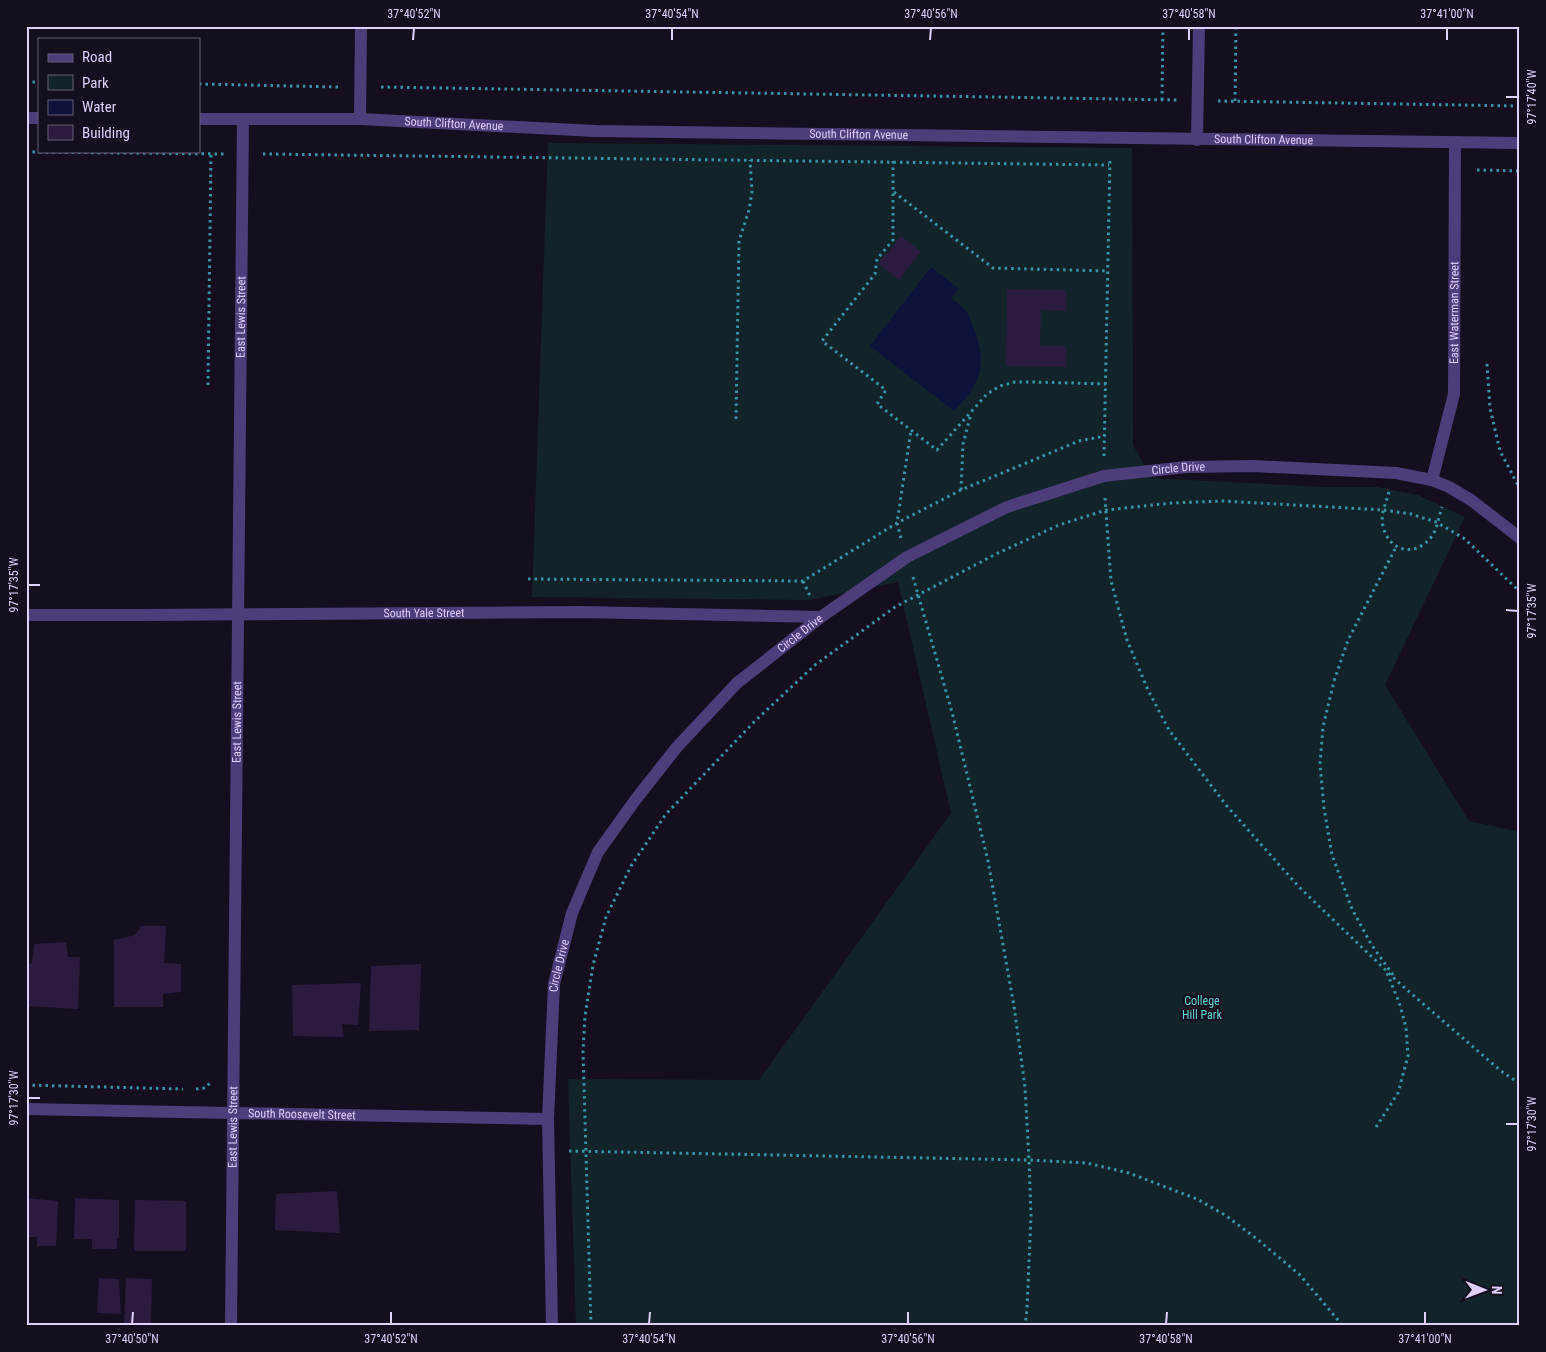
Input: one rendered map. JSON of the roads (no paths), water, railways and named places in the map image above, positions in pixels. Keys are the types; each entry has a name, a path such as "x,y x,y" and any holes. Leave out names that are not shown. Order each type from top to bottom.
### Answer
{"street":[{"path":"360,119 361,26"},
{"path":"1197,140 1199,26"},
{"name":"South Clifton Avenue","path":"200,119 360,119 596,131 1520,143"},
{"name":"East Lewis Street","path":"231,1326 244,119"},
{"name":"East Waterman Street","path":"1432,480 1454,394 1455,142"},
{"name":"Circle Drive","path":"552,1326 548,1119 554,984 572,913 598,852 677,747 737,683 820,617 907,557 1007,507 1104,476 1186,467 1253,466 1396,473 1432,480 1449,487 1471,500 1520,538"},
{"name":"South Yale Street","path":"26,615 581,612 820,617"},
{"name":"South Roosevelt Street","path":"26,1109 548,1119"}],"water":[{"path":"931,267 959,289 951,298 963,307 967,313 974,329 980,353 981,363 975,383 954,411 870,346"}],"park label":[{"name":"College Hill Park","path":"1202,1008"}]}
